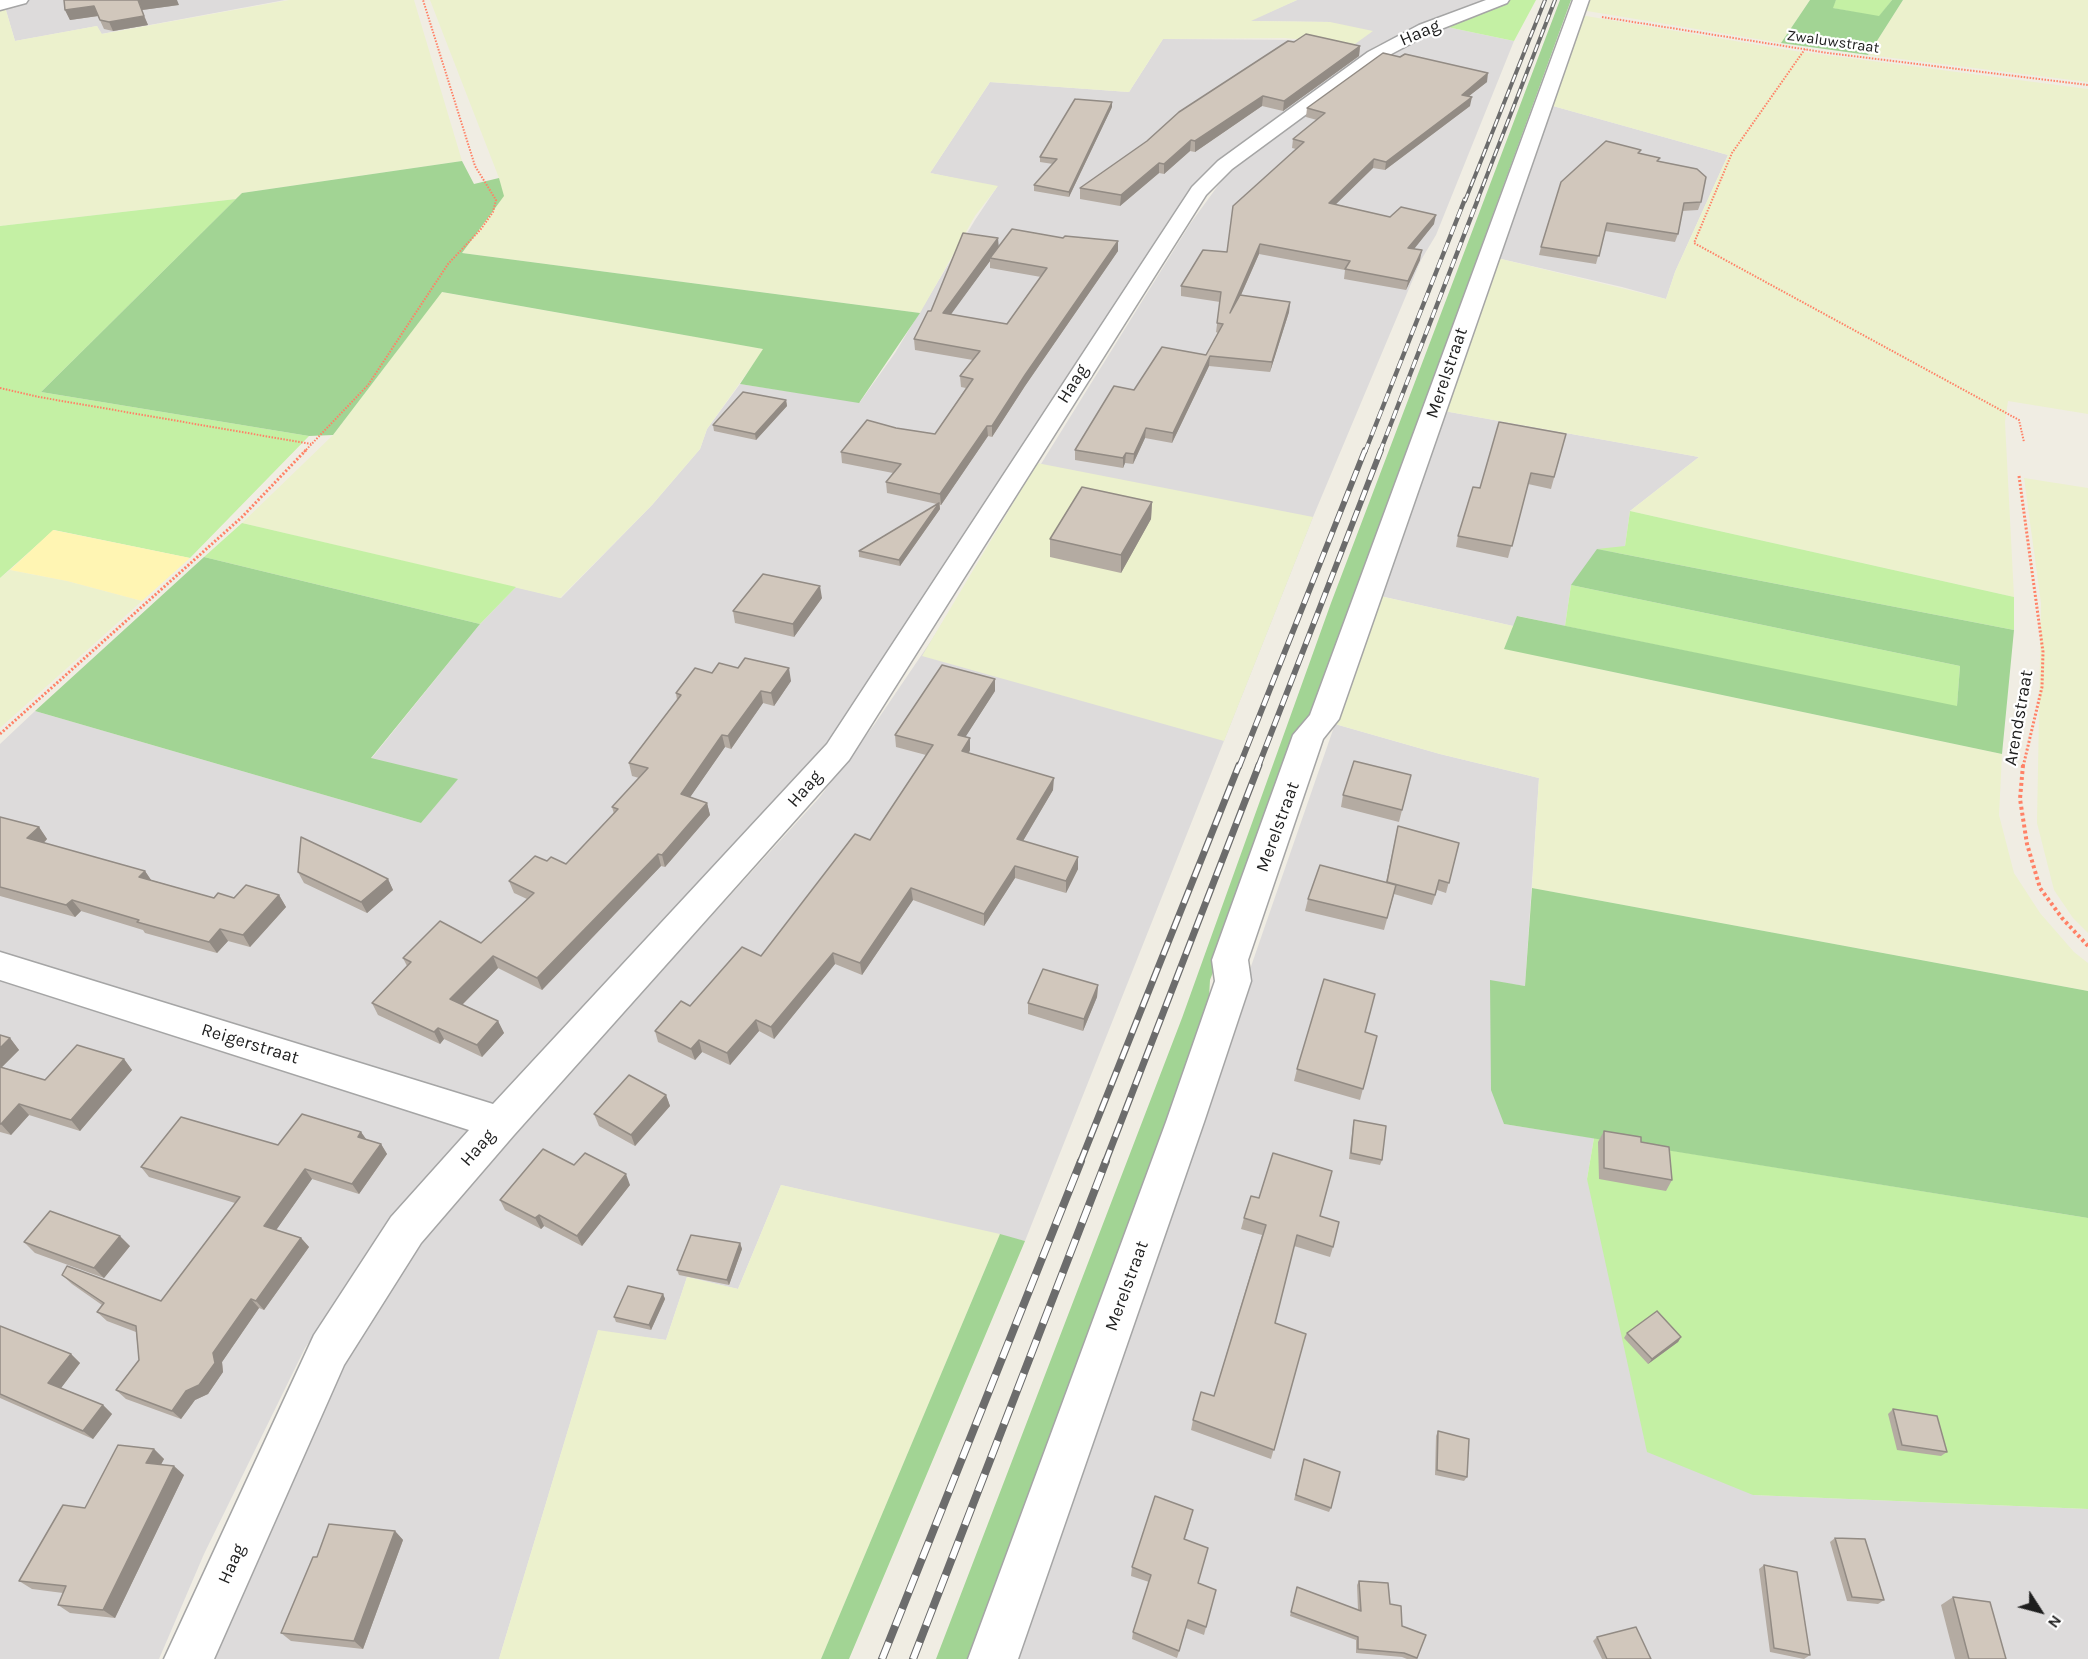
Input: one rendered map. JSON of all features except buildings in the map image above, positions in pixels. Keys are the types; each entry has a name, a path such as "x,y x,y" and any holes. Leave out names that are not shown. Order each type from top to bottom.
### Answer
{"street":[{"path":"0,6 20,0"},
{"name":"Haag","path":"189,1659 329,1350 406,1230 500,1123 838,752 1178,220 1199,191 1225,165 1374,56 1425,29 1501,0"},
{"name":"Merelstraat","path":"993,1659 1185,1122 1233,981 1230,960 1309,735 1324,719 1578,6"},
{"name":"Reigerstraat","path":"0,966 500,1123"}],"path":[{"path":"0,734 242,517 312,445 368,385 448,264 481,229 493,212 496,201 475,166 423,0"},
{"name":"Zwaluwstraat","path":"1578,6 1805,49 2088,85"},
{"path":"1805,49 1732,153 1694,243 2019,420 2024,442"},
{"path":"0,388 39,397 312,445"},
{"name":"Arendstraat","path":"2019,476 2043,652 2042,687 2023,762 2020,799 2027,844 2040,888 2062,918 2088,946"}],"shaded area":[{"path":"8,0 285,0 101,34 97,26 15,41 5,7 0,2"},
{"path":"1297,0 1489,0 1376,46 1244,141 1207,173 1175,211 847,716 788,792 384,1234 305,1348 204,1554 159,1659 0,1659 0,744 35,711 421,823 457,779 371,759 480,624 516,587 561,598 652,505 700,449 707,429 740,384 860,402 895,353 997,187 930,173 990,82 1129,92 1163,39 1312,40 1330,22 1249,21"},
{"path":"1447,27 1514,41 1436,235 1421,260 1313,517 1025,1241 781,1185 738,1289 687,1277 666,1340 598,1331 499,1659 215,1659 298,1455 354,1348 430,1231 508,1139 819,798 874,725 931,641 1190,224 1225,176 1257,149 1348,81 1413,40"},
{"path":"1553,106 1728,155 1675,272 1666,299 1497,258"},
{"path":"1444,411 1699,457 1630,511 1625,546 1571,585 1565,626 1518,616 1513,626 1380,596"},
{"path":"1335,724 1440,754 1539,778 1525,986 1490,981 1504,1124 1594,1138 1587,1179 1753,1495 2088,1509 2088,1659 1011,1659"}],"green space":[{"path":"289,0 414,0 462,161 242,193 236,199 0,226 0,8 5,7 15,41 97,26 102,34"},
{"path":"430,0 1297,0 1251,21 1330,22 1373,31 1355,44 1284,38 1163,39 1129,92 990,82 930,173 998,186 975,216 920,313 462,253 503,196 499,178"},
{"path":"1510,0 1536,0 1514,41 1447,27"},
{"path":"1560,0 1571,0 1313,709 1210,980 1208,1015 972,1659 936,1659 1182,1018 1331,603"},
{"path":"1585,0 1810,0 1781,43 1587,11 1583,8"},
{"path":"1810,0 1836,0 1833,8 1879,16 1892,0 1903,0 1868,55 1781,43"},
{"path":"1836,0 1892,0 1879,17 1832,8"},
{"path":"1903,0 2088,0 2088,82 1868,55"},
{"path":"1586,16 1795,51 2088,89 2088,414 2008,401 2005,422 2014,597 1630,511 1699,457 1444,411 1497,258 1666,299 1675,272 1728,155 1553,106 1579,18"},
{"path":"462,161 474,184 499,178 504,196 462,253 920,313 859,403 740,384 763,349 442,292 333,435 309,436 41,392 242,193"},
{"path":"236,199 41,392 309,436 190,558 54,530 0,578 0,226"},
{"path":"441,292 764,349 707,429 700,449 652,505 560,598 242,523 333,435"},
{"path":"1037,463 1313,517 1224,741 922,656"},
{"path":"2024,478 2088,488 2088,933 2073,918 2054,890 2037,823 2041,603"},
{"path":"1630,511 2014,597 2014,630 1597,549 1625,546"},
{"path":"242,523 516,587 480,624 204,557"},
{"path":"1597,549 2014,630 2002,754 1504,649 1517,616 1957,706 1960,666 1571,585"},
{"path":"204,557 480,624 371,758 458,779 421,823 35,711"},
{"path":"10,570 67,581 142,601 0,728 0,578"},
{"path":"1571,585 1960,666 1957,707 1565,626"},
{"path":"1380,596 1513,626 1507,642 1556,660 2002,754 1999,815 2014,873 2040,913 2074,952 2088,963 2088,991 1532,888 1539,778 1440,754 1335,724"},
{"path":"1532,888 2088,991 2088,1218 1504,1124 1491,1090 1490,980 1525,986"},
{"path":"1594,1138 2088,1218 2088,1509 1753,1495 1647,1452 1587,1179"},
{"path":"781,1185 1000,1234 821,1659 499,1659 598,1330 666,1340 687,1277 738,1289"},
{"path":"1000,1234 1025,1241 849,1659 821,1659"}],"sand":[{"path":"53,530 190,558 142,601 67,581 10,570"}],"railway":[{"path":"1465,201 1545,0"},
{"path":"1477,201 1555,0"},
{"path":"1365,452 1465,199"},
{"path":"1380,452 1478,199"},
{"path":"1239,767 1365,450"},
{"path":"1258,767 1381,450"},
{"path":"1080,1163 1239,765"},
{"path":"1105,1163 1259,765"},
{"path":"882,1659 1081,1161"},
{"path":"913,1659 1106,1161"}]}
